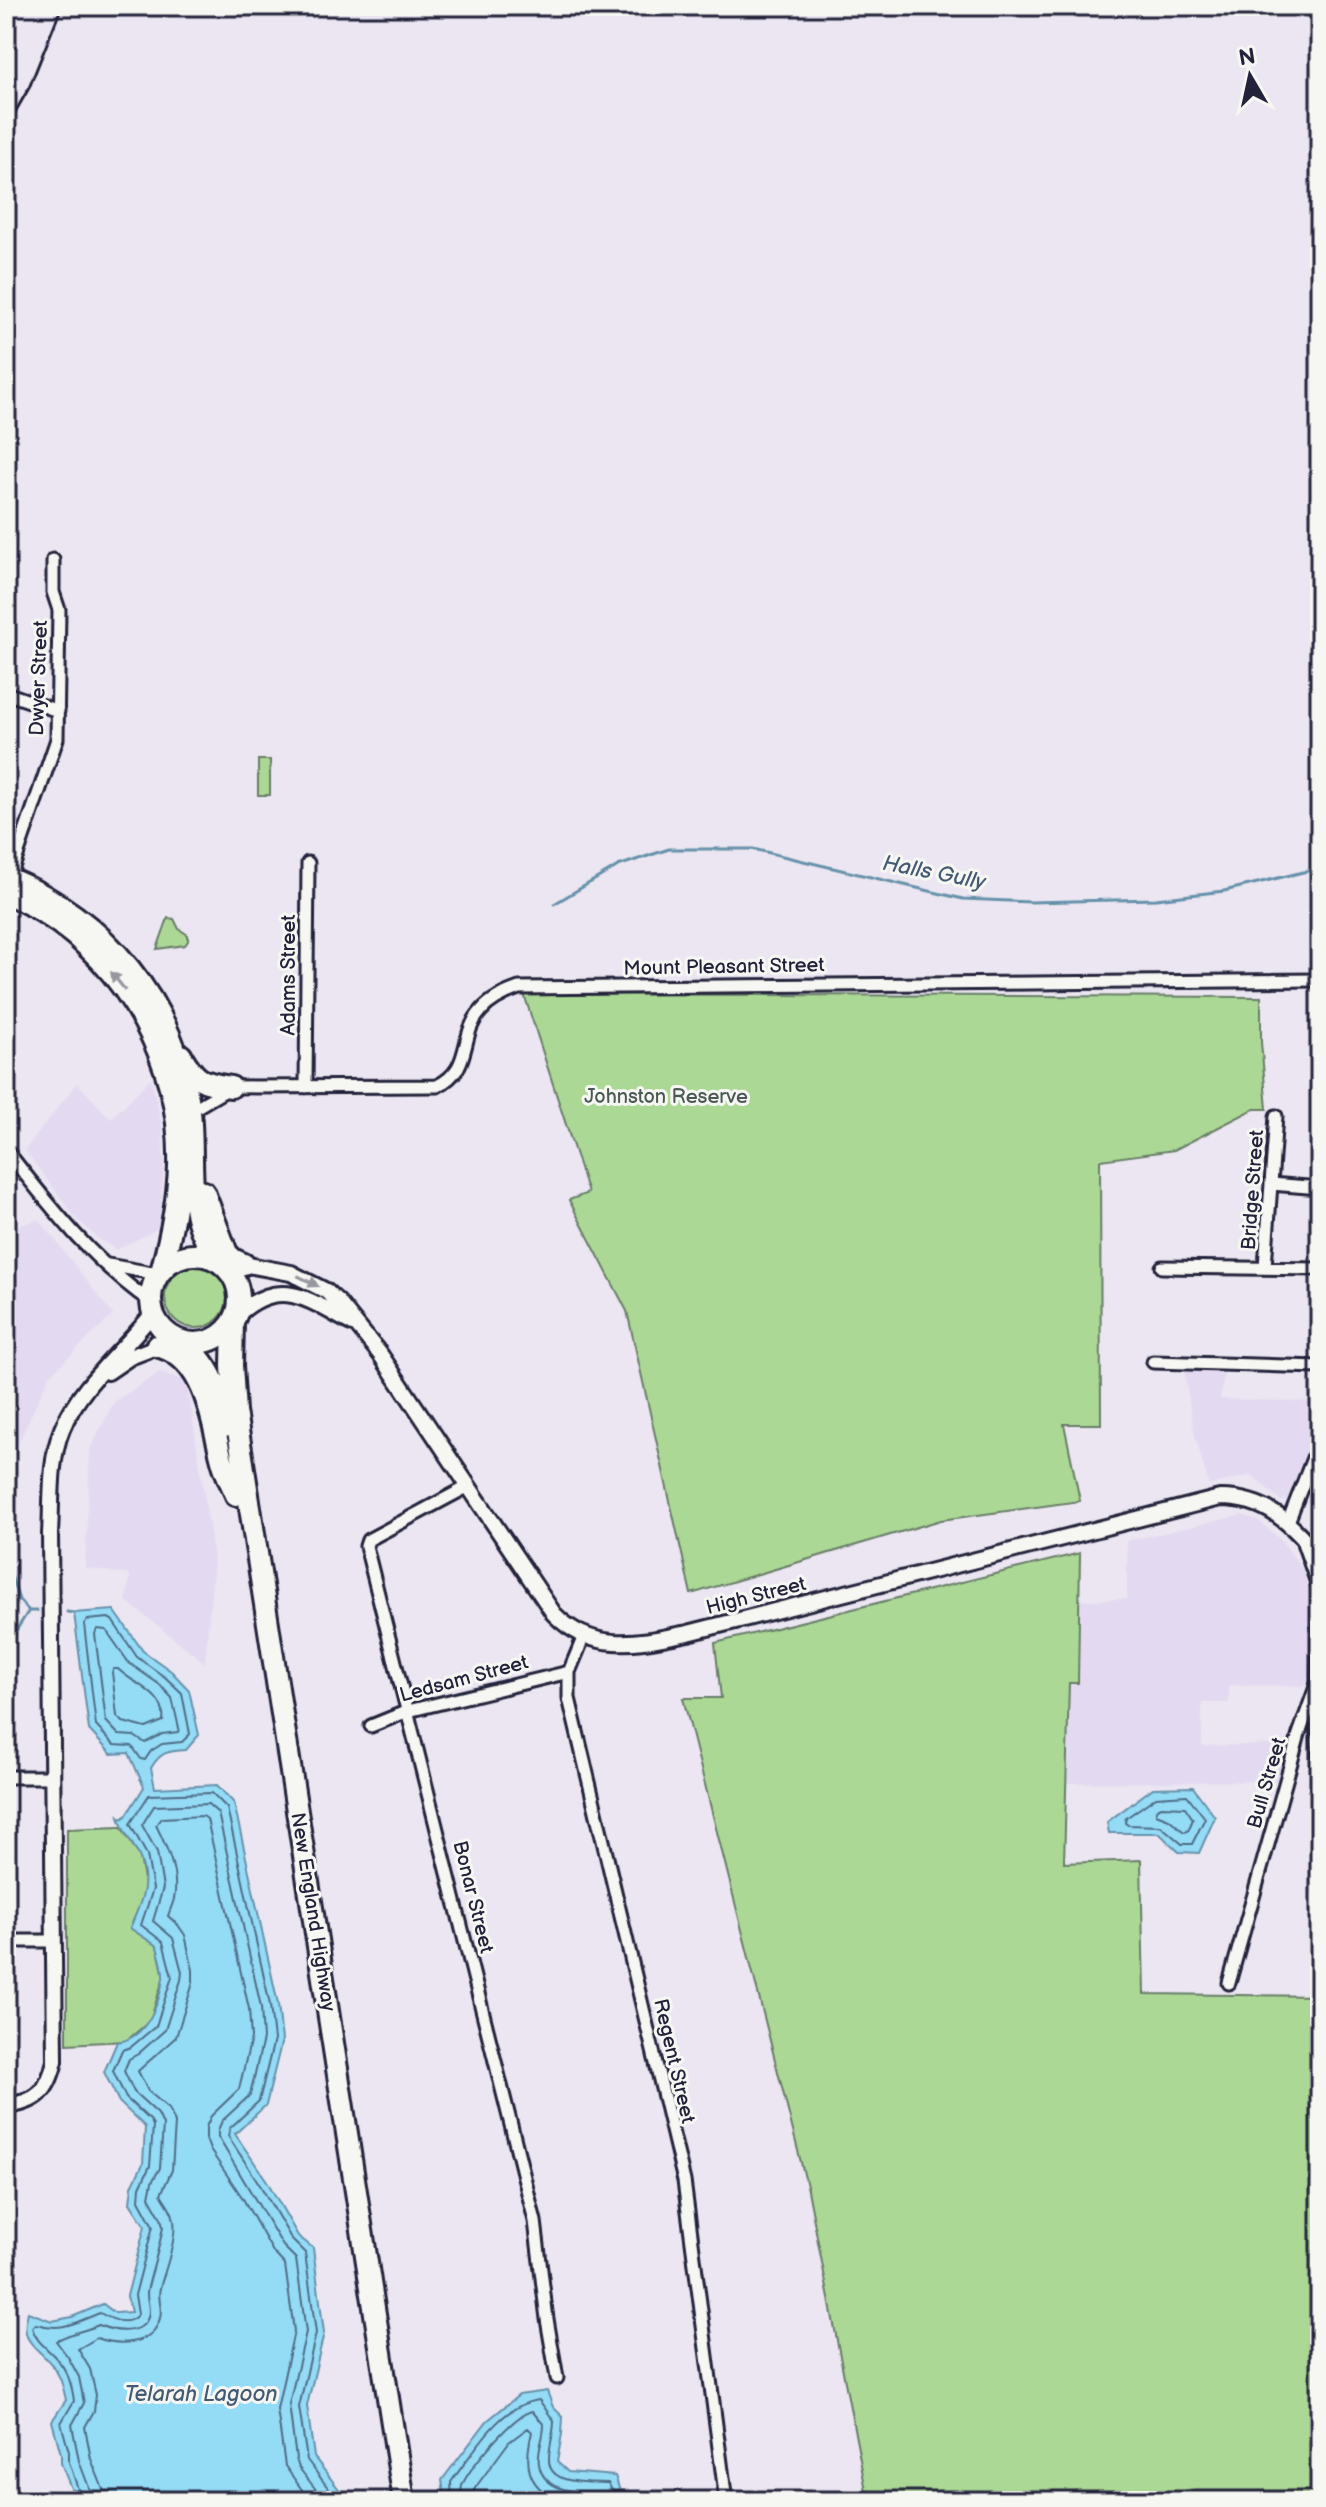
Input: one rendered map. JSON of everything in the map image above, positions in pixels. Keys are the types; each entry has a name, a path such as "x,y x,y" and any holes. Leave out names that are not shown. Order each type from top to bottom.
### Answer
{"highway":[{"path":"7,883 57,902 82,919 108,943 142,984 193,1075 205,1082 231,1087"},
{"path":"7,883 95,954 130,997 151,1034 167,1078 179,1143 177,1197 160,1271 152,1288 152,1308 163,1330 183,1341 208,1341 226,1331 235,1318 239,1303 235,1279 218,1262 198,1221 190,1111 182,1073 167,1031"},
{"path":"191,1137 204,1193 222,1242 233,1259 244,1264"},
{"path":"160,1271 170,1262 187,1256 206,1257 218,1262"},
{"name":"New England Highway","path":"235,1318 232,1366 235,1411 404,2501"},
{"name":"New England Highway","path":"183,1341 201,1358 219,1393 391,2501"},
{"path":"156,1346 183,1358 199,1384 215,1428 222,1462 236,1495"}],"main road":[{"name":"High Street","path":"218,1262 291,1273 310,1281 338,1302 380,1354 554,1614 570,1628 594,1640 616,1643 688,1633 1220,1498 1257,1504 1288,1522 1320,1557"},
{"name":"High Street","path":"235,1318 251,1302 265,1295 280,1293 310,1301 356,1327"},
{"path":"6,2106 20,2105 35,2098 48,2085 55,2061 50,1543 52,1486 61,1431 87,1388 152,1308"},
{"path":"87,1388 130,1357 156,1346 183,1341"},
{"name":"High Street","path":"1302,1536 1319,1582"}],"street":[{"name":"Dwyer Street","path":"7,883 57,739 59,610 53,592 53,560"},
{"path":"6,693 58,711"},
{"name":"Adams Street","path":"306,1087 308,863"},
{"name":"Mount Pleasant Street","path":"231,1087 437,1086 454,1076 478,1013 504,993 519,988 1320,980"},
{"path":"190,1111 231,1087"},
{"name":"Bridge Street","path":"1265,1266 1276,1116"},
{"path":"6,1150 60,1219 152,1308"},
{"path":"1271,1184 1320,1188"},
{"path":"107,1265 160,1271"},
{"path":"1162,1267 1320,1269"},
{"path":"1153,1362 1320,1367"},
{"path":"1288,1522 1320,1440"},
{"name":"Bonar Street","path":"469,1486 368,1540 366,1546 535,2221 557,2378"},
{"name":"Bull Street","path":"1229,1983 1299,1734 1318,1681 1319,1582"},
{"name":"Regent Street","path":"584,1636 569,1672 569,1698 687,2192 726,2501"},
{"name":"Ledsam Street","path":"371,1726 408,1711 569,1672"},
{"path":"1309,1706 1317,1714 1320,1787"},
{"path":"6,1777 53,1777"},
{"path":"6,1941 54,1941"}],"shaded area":[{"path":"151,1078 162,1127 164,1164 159,1228 116,1250 96,1237 75,1217 25,1150 77,1083 111,1119"},
{"path":"39,1219 113,1315 49,1376 16,1448 6,1448 6,1230"},
{"path":"1183,1365 1225,1368 1220,1399 1320,1402 1320,1417 1287,1500 1281,1501 1252,1475 1209,1485 1195,1436"},
{"path":"160,1372 187,1381 214,1560 205,1663 126,1601 130,1575 85,1568 90,1449 114,1402"},
{"path":"1242,1515 1259,1521 1281,1540 1311,1585 1311,1670 1306,1686 1229,1685 1229,1703 1202,1703 1202,1746 1289,1744 1278,1781 1066,1783 1069,1683 1078,1682 1079,1600 1127,1599 1127,1541"},
{"path":"1311,1805 1320,1805 1320,1894 1309,1893"}],"green space":[{"path":"258,760 270,760 270,795 258,795"},
{"path":"168,918 174,919 179,929 188,935 188,941 185,945 157,949"},
{"name":"Johnston Reserve","path":"524,994 1261,997 1261,1042 1267,1109 1254,1109 1174,1150 1100,1160 1101,1424 1064,1424 1080,1501 941,1520 691,1594 627,1311 569,1200 588,1193"},
{"path":"196,1266 208,1268 218,1275 225,1285 225,1309 218,1319 208,1326 196,1328 184,1326 174,1319 167,1309 165,1297 167,1285 174,1275 184,1268"},
{"path":"1080,1553 1078,1683 1069,1683 1064,1863 1141,1860 1144,1994 1320,1996 1320,2501 868,2501 808,2190 683,1698 721,1698 715,1643"},
{"path":"121,1827 140,1857 146,1891 130,1928 157,1946 164,1976 150,2021 126,2041 67,2044 67,1829"}],"water":[{"name":"Telarah Lagoon","path":"114,1610 143,1651 171,1671 189,1690 199,1735 186,1750 169,1752 158,1759 151,1768 155,1788 217,1785 234,1803 278,2004 282,2040 266,2105 235,2134 267,2181 298,2236 313,2248 324,2333 307,2406 314,2457 348,2501 76,2501 61,2463 52,2421 66,2400 63,2386 55,2369 27,2337 28,2312 52,2321 72,2317 103,2304 115,2313 131,2312 127,2296 145,2226 130,2203 132,2186 143,2164 145,2127 119,2102 104,2072 117,2042 136,2034 150,2018 163,1978 157,1946 130,1928 143,1893 144,1875 139,1856 119,1816 122,1819 126,1816 144,1787 129,1753 111,1754 89,1730 74,1613"},
{"path":"1193,1787 1215,1817 1199,1853 1179,1852 1159,1833 1109,1833 1107,1822 1153,1788"},
{"path":"547,2391 553,2407 563,2417 557,2462 568,2472 615,2476 620,2491 629,2492 637,2501 445,2501 442,2480 487,2421 519,2395"}],"waterway":[{"name":"Halls Gully","path":"554,904 618,866 669,849 753,849 963,899 1031,902 1156,899 1224,891 1320,868"},
{"path":"6,1560 19,1600 29,1611 37,1611"},
{"path":"6,1646 28,1612"},
{"path":"67,1612 74,1613"}],"railway":[{"path":"6,128 29,88 62,6"}]}
